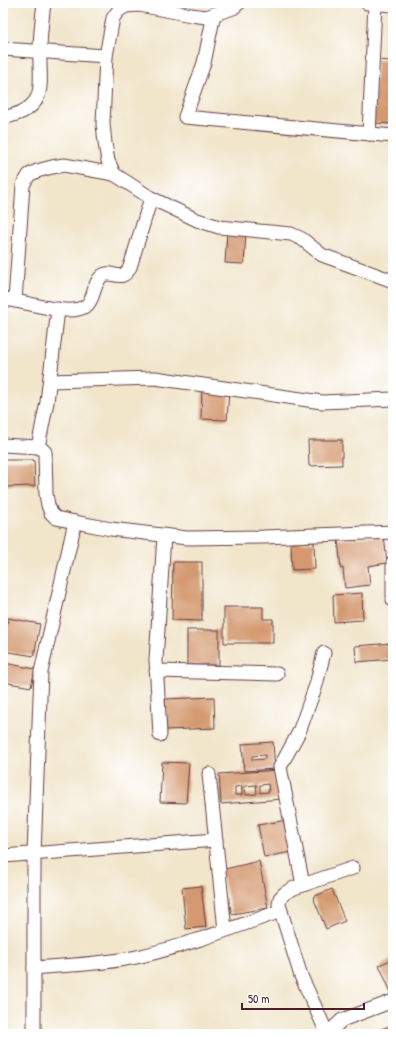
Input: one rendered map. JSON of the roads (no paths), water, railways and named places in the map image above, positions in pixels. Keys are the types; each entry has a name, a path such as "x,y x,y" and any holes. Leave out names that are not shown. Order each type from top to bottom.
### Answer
{"street":[{"path":"3,118 17,114 29,108 37,98 40,86 40,51 44,3"},
{"path":"114,174 108,161 104,143 104,116 106,56 114,18 118,11 126,6 140,5 206,17 233,8 239,3"},
{"path":"369,134 371,4 393,5"},
{"path":"214,14 204,63 185,117 393,136"},
{"path":"3,49 106,56"},
{"path":"151,198 127,274 121,276 106,274 101,276 88,304 80,310 58,309 9,300 23,185 29,175 52,166 64,166 114,174 151,198 197,220 219,227 291,234 302,239 322,255 393,281"},
{"path":"38,447 50,381 58,309"},
{"path":"50,381 155,378 322,402 393,399"},
{"path":"3,445 38,447 45,452 46,494 51,513 56,518 111,529 187,538 263,537 393,532"},
{"path":"34,1034 34,854 41,672 75,522"},
{"path":"160,735 156,671 164,536"},
{"path":"393,562 393,600"},
{"path":"303,885 280,767 299,732 316,685 324,653"},
{"path":"156,671 277,674"},
{"path":"209,774 225,930"},
{"path":"3,856 216,840"},
{"path":"353,868 303,885 285,893 280,898 279,905 301,976 327,1033 342,1020 393,1001"},
{"path":"34,968 107,962 140,956 281,911"}]}
